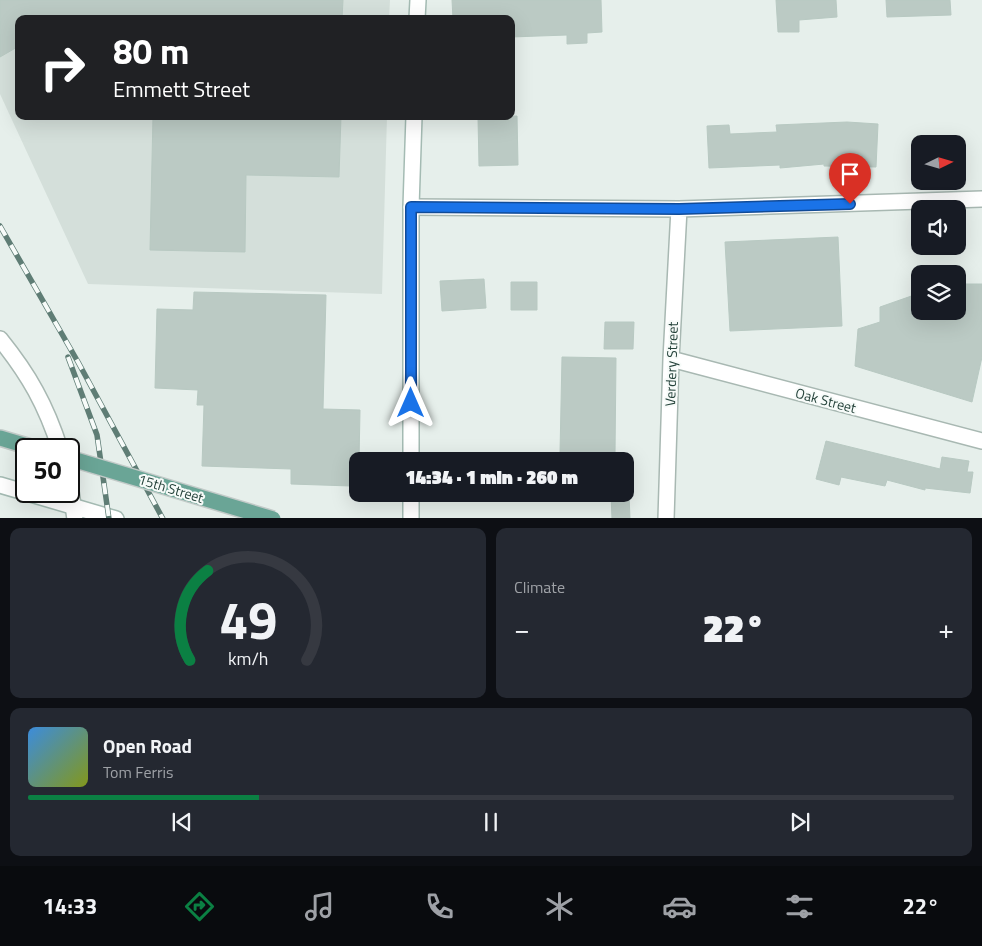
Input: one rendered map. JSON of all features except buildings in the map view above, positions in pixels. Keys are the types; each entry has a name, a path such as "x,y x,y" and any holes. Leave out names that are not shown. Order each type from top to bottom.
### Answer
{"main road":[{"name":"15th Street","path":"80,461 273,518"}],"street":[{"path":"417,15 418,0"},
{"path":"411,452 411,207 414,120"},
{"path":"411,207 679,209 982,199"},
{"name":"Verdery Street","path":"666,518 671,358 679,209"},
{"path":"0,339 21,365 41,397 57,438"},
{"name":"Oak Street","path":"671,358 982,441"},
{"path":"0,485 75,513 116,518"},
{"path":"411,502 411,518"}],"shaded area":[{"path":"0,0 390,0 389,15 15,15 15,120 387,120 382,294 88,284 0,94"}],"railway":[{"path":"0,226 78,362 162,518"},
{"path":"68,357 97,435 109,518"}],"route":[{"path":"411,403 411,207 679,209 850,204"}]}
